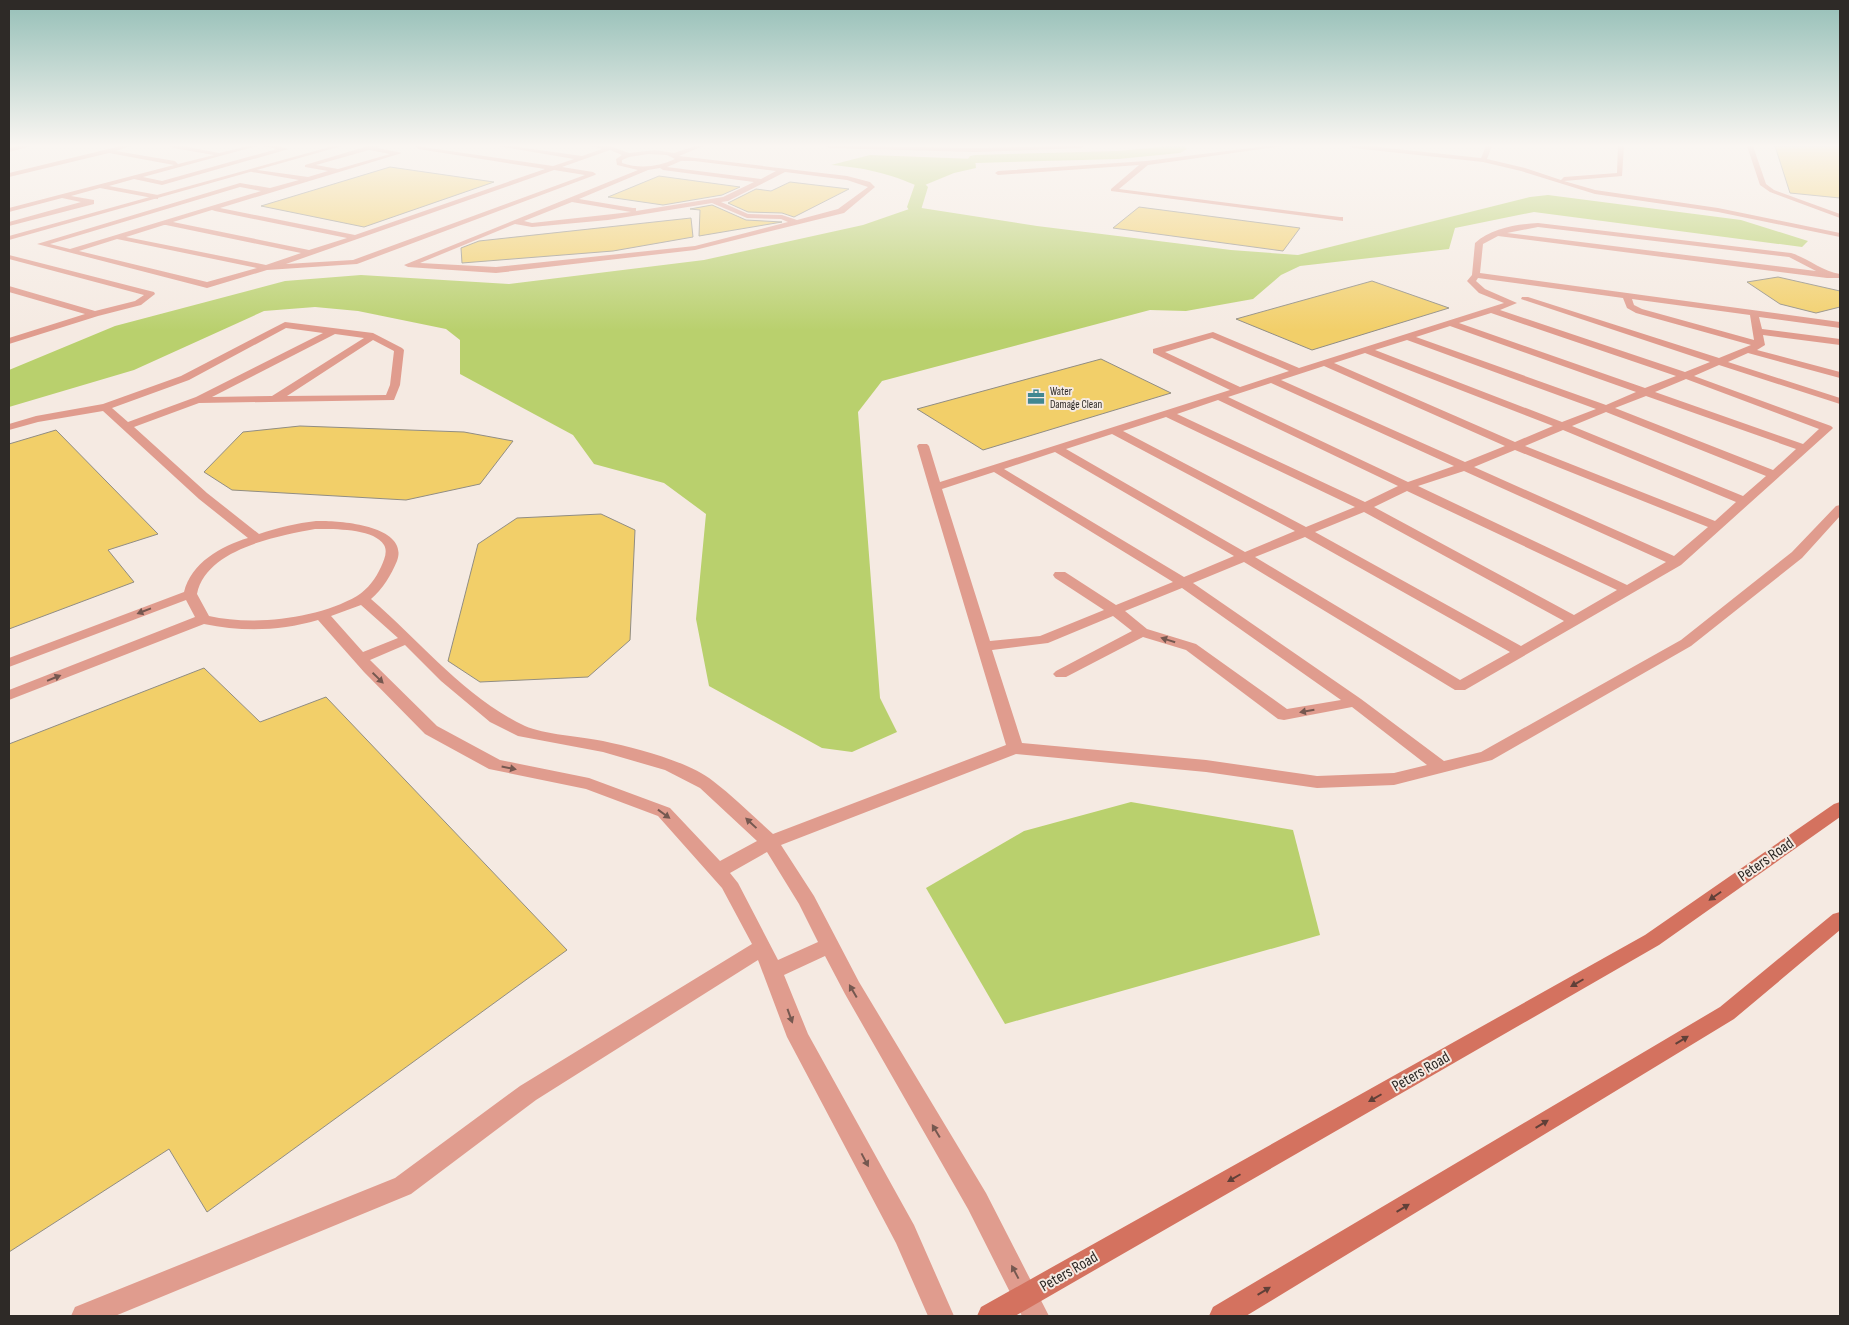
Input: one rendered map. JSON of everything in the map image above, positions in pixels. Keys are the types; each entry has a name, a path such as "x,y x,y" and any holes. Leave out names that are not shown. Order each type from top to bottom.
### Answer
{"main road":[{"name":"Peters Road","path":"990,1316 1652,940 1840,808"},
{"path":"1222,1316 1727,1013 1840,919"}],"street":[{"path":"9,224 69,208"},
{"path":"9,238 116,208"},
{"path":"165,208 41,244 207,285 267,268 443,208"},
{"path":"70,251 212,208 358,238"},
{"path":"118,237 267,268 354,262 501,208"},
{"path":"550,208 408,265 496,270 695,248 841,211 845,208"},
{"path":"620,208 646,212"},
{"path":"514,222 532,225 576,222 671,208"},
{"path":"728,208 747,216 782,217 796,222"},
{"path":"1253,208 1340,219"},
{"path":"1703,208 1840,235"},
{"path":"1817,208 1840,216"},
{"path":"164,222 312,253"},
{"path":"1513,303 1482,291 1471,281 1476,275 1479,243 1494,233 1518,226 1538,225 1791,256 1808,262 1840,284"},
{"path":"1494,233 1785,272 1840,276"},
{"path":"9,257 151,294 138,303 95,314 9,341"},
{"path":"1476,275 1840,326"},
{"path":"935,486 1408,337 1560,287"},
{"path":"9,289 95,314"},
{"path":"1628,296 1630,306 1639,311 1760,345"},
{"path":"1525,299 1840,401"},
{"path":"1056,448 1244,557 1460,687 1676,562 1827,428 1686,376 1491,310"},
{"path":"1754,314 1760,345"},
{"path":"1450,323 1804,448"},
{"path":"9,427 36,419 106,408 185,378 285,325 373,336 399,350 396,385 390,398 198,400"},
{"path":"126,426 198,400 334,331"},
{"path":"1757,331 1840,342"},
{"path":"1238,390 1156,351 1213,335 1298,372"},
{"path":"275,399 373,336"},
{"path":"1408,337 1606,408 1774,475"},
{"path":"984,646 1043,640 1306,532 1365,507 1407,486 1466,466 1760,345"},
{"path":"1366,350 1562,426 1745,501"},
{"path":"1747,350 1840,375"},
{"path":"1325,363 1515,446 1716,526"},
{"path":"1272,380 1676,562"},
{"path":"1219,396 1627,590"},
{"path":"106,408 204,496 256,538"},
{"path":"1166,413 1365,507 1575,621"},
{"path":"1112,430 1306,532 1521,652"},
{"path":"923,446 1014,748"},
{"path":"995,468 1183,582 1355,702 1441,767"},
{"path":"718,870 770,842 1014,748 1206,766 1317,782 1394,779 1486,756 1686,643 1797,556 1840,508"},
{"path":"9,696 203,619 236,625 270,624 293,622 322,615 363,599 383,577 392,561 392,547 382,536 365,528 342,524 314,525 256,538 230,550 209,564 195,579 190,594 203,619"},
{"path":"1060,575 1114,610 1142,632 1191,647 1284,715 1355,702"},
{"path":"9,663 190,594"},
{"path":"363,599 408,639 419,653 446,678 496,718 524,732 604,747 671,766 706,784 770,842 806,901 828,946 852,988 977,1201 1028,1296 1036,1316"},
{"path":"322,615 360,659 431,730 495,765 588,784 664,812 718,870 729,883 763,947 798,1036 905,1234 942,1316"},
{"path":"1061,674 1142,632"},
{"path":"360,659 408,639"},
{"path":"773,971 828,946"},
{"path":"84,1316 403,1186 528,1093 763,947"}],"shaded area":[{"path":"913,208 1037,226 1231,250 1298,255 1487,208 1647,208 1741,220 1808,241 1802,247 1534,212 1455,228 1449,249 1300,266 1281,275 1253,299 1186,311 1150,310 882,381 858,412 880,698 897,732 852,752 822,748 709,686 696,619 706,514 664,483 594,464 573,435 460,374 460,340 446,329 358,311 315,307 264,311 134,370 9,407 9,370 115,326 285,281 361,275 509,284 704,260 863,225"},
{"path":"1131,802 1293,830 1320,935 1005,1024 926,888 1024,831"}],"building":[{"path":"270,208 419,208 364,227"},
{"path":"718,208 746,220 782,222 699,236 700,210 690,209"},
{"path":"739,208 812,208 794,217 782,213 748,212"},
{"path":"1138,208 1145,208 1300,228 1283,251 1113,228"},
{"path":"691,218 693,237 613,251 462,263 461,248 479,241"},
{"path":"1778,277 1840,291 1840,307 1816,313 1780,304 1747,282"},
{"path":"1372,281 1449,308 1312,350 1236,319"},
{"path":"1101,359 1171,393 983,450 917,409"},
{"path":"300,426 464,432 513,441 480,484 406,500 232,490 204,472 243,432"},
{"path":"56,430 158,534 108,550 134,582 9,629 9,444"},
{"path":"601,514 635,530 630,640 588,677 480,682 448,661 478,544 517,518"},
{"path":"204,668 260,722 326,697 567,950 207,1212 169,1149 9,1252 9,744"}],"place":[{"name":"Water Damage Clean","path":"1036,397"}]}
